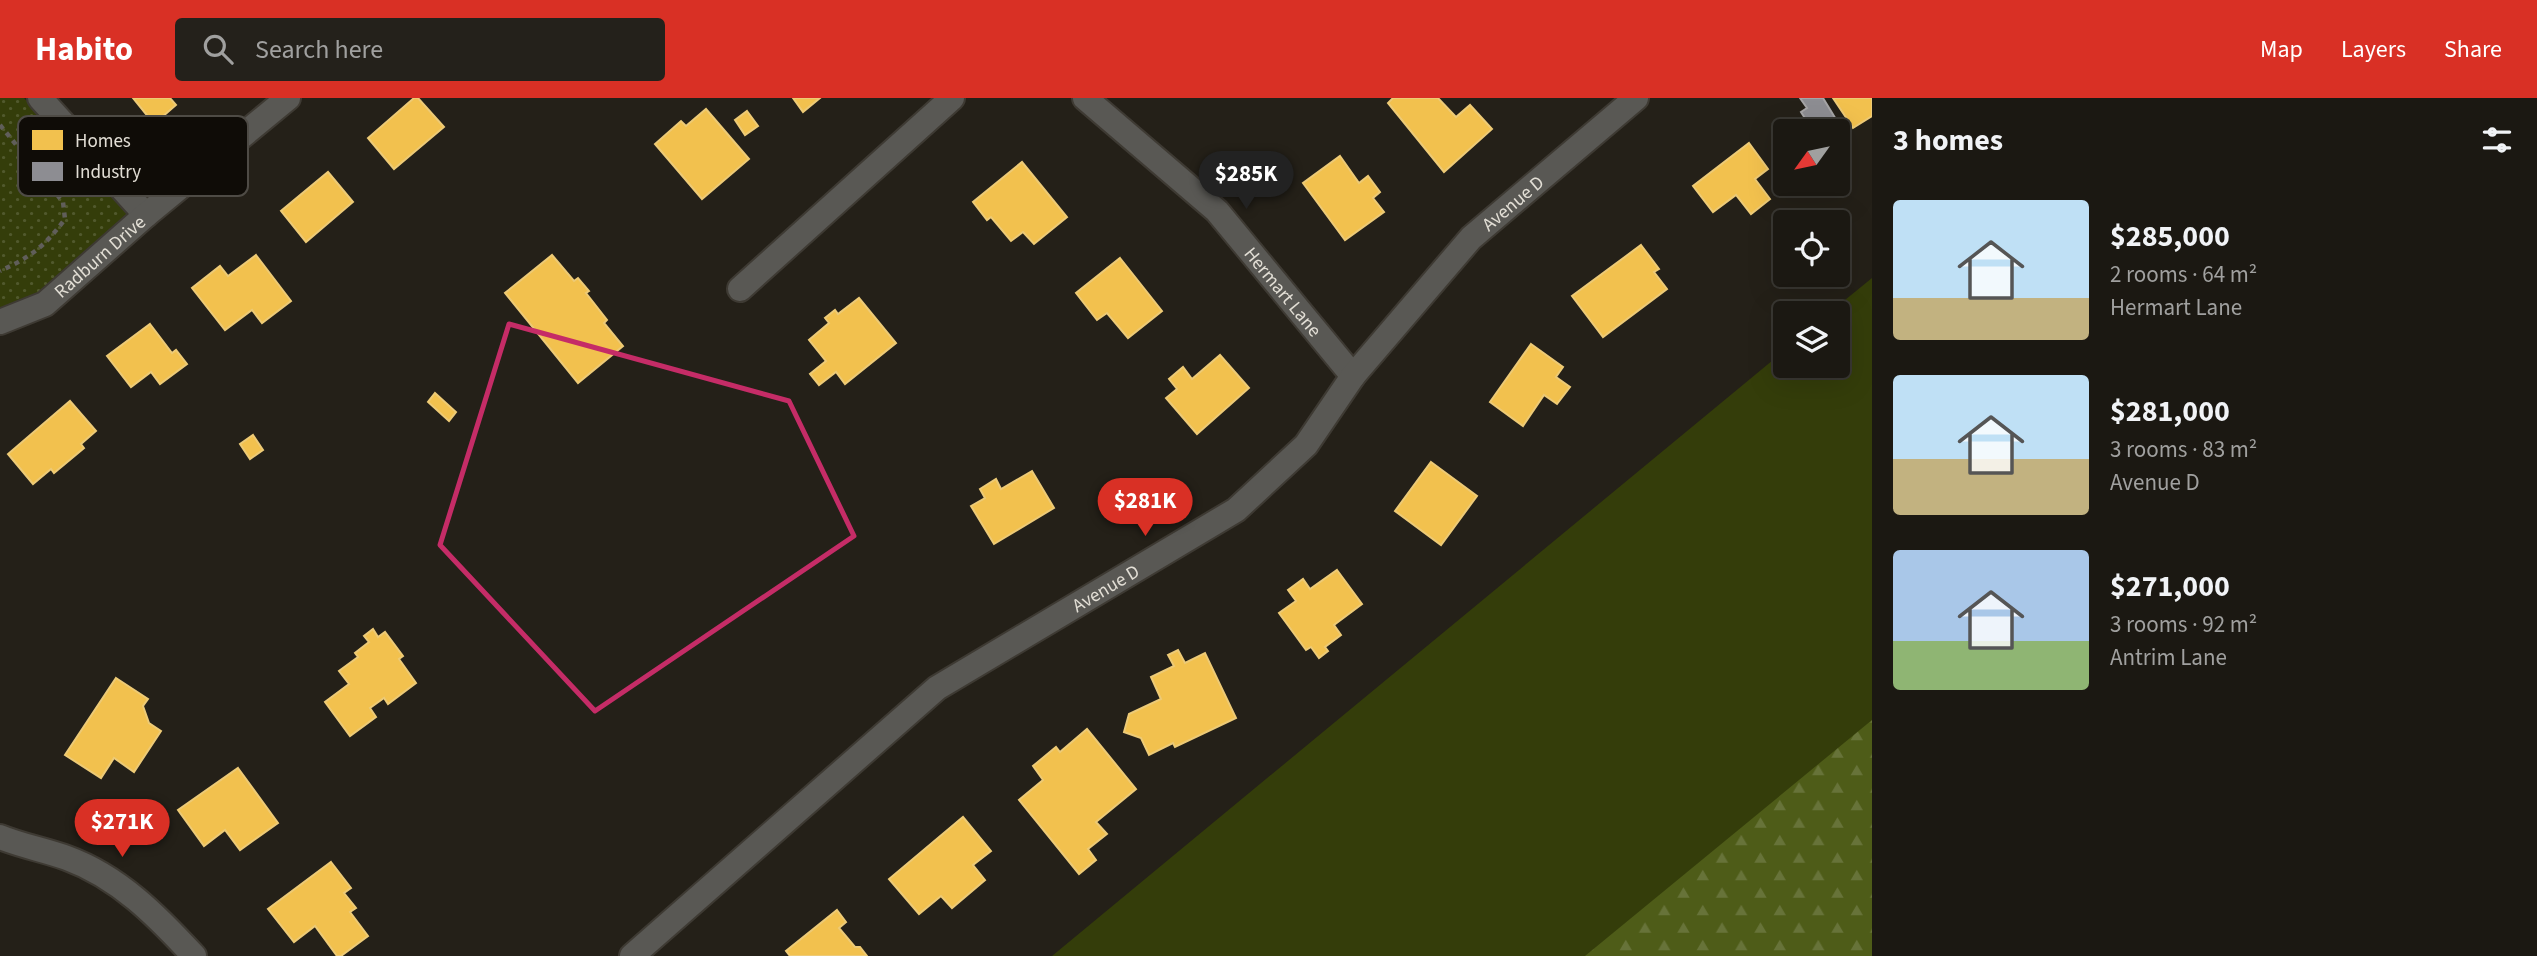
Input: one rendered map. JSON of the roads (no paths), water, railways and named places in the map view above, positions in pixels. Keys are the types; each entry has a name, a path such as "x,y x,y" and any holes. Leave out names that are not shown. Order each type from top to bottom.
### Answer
{"street":[{"path":"40,98 56,116"},
{"name":"Radburn Drive","path":"248,131 288,98"},
{"path":"740,289 952,98"},
{"name":"Hermart Lane","path":"1085,98 1217,211 1353,376"},
{"name":"Avenue D","path":"632,956 937,688 1236,510 1306,445 1353,376 1471,239 1636,98"},
{"path":"129,196 146,215"},
{"name":"Radburn Drive","path":"0,322 45,304 169,196"},
{"path":"1,841 68,859 113,880 163,922 194,956"}]}
